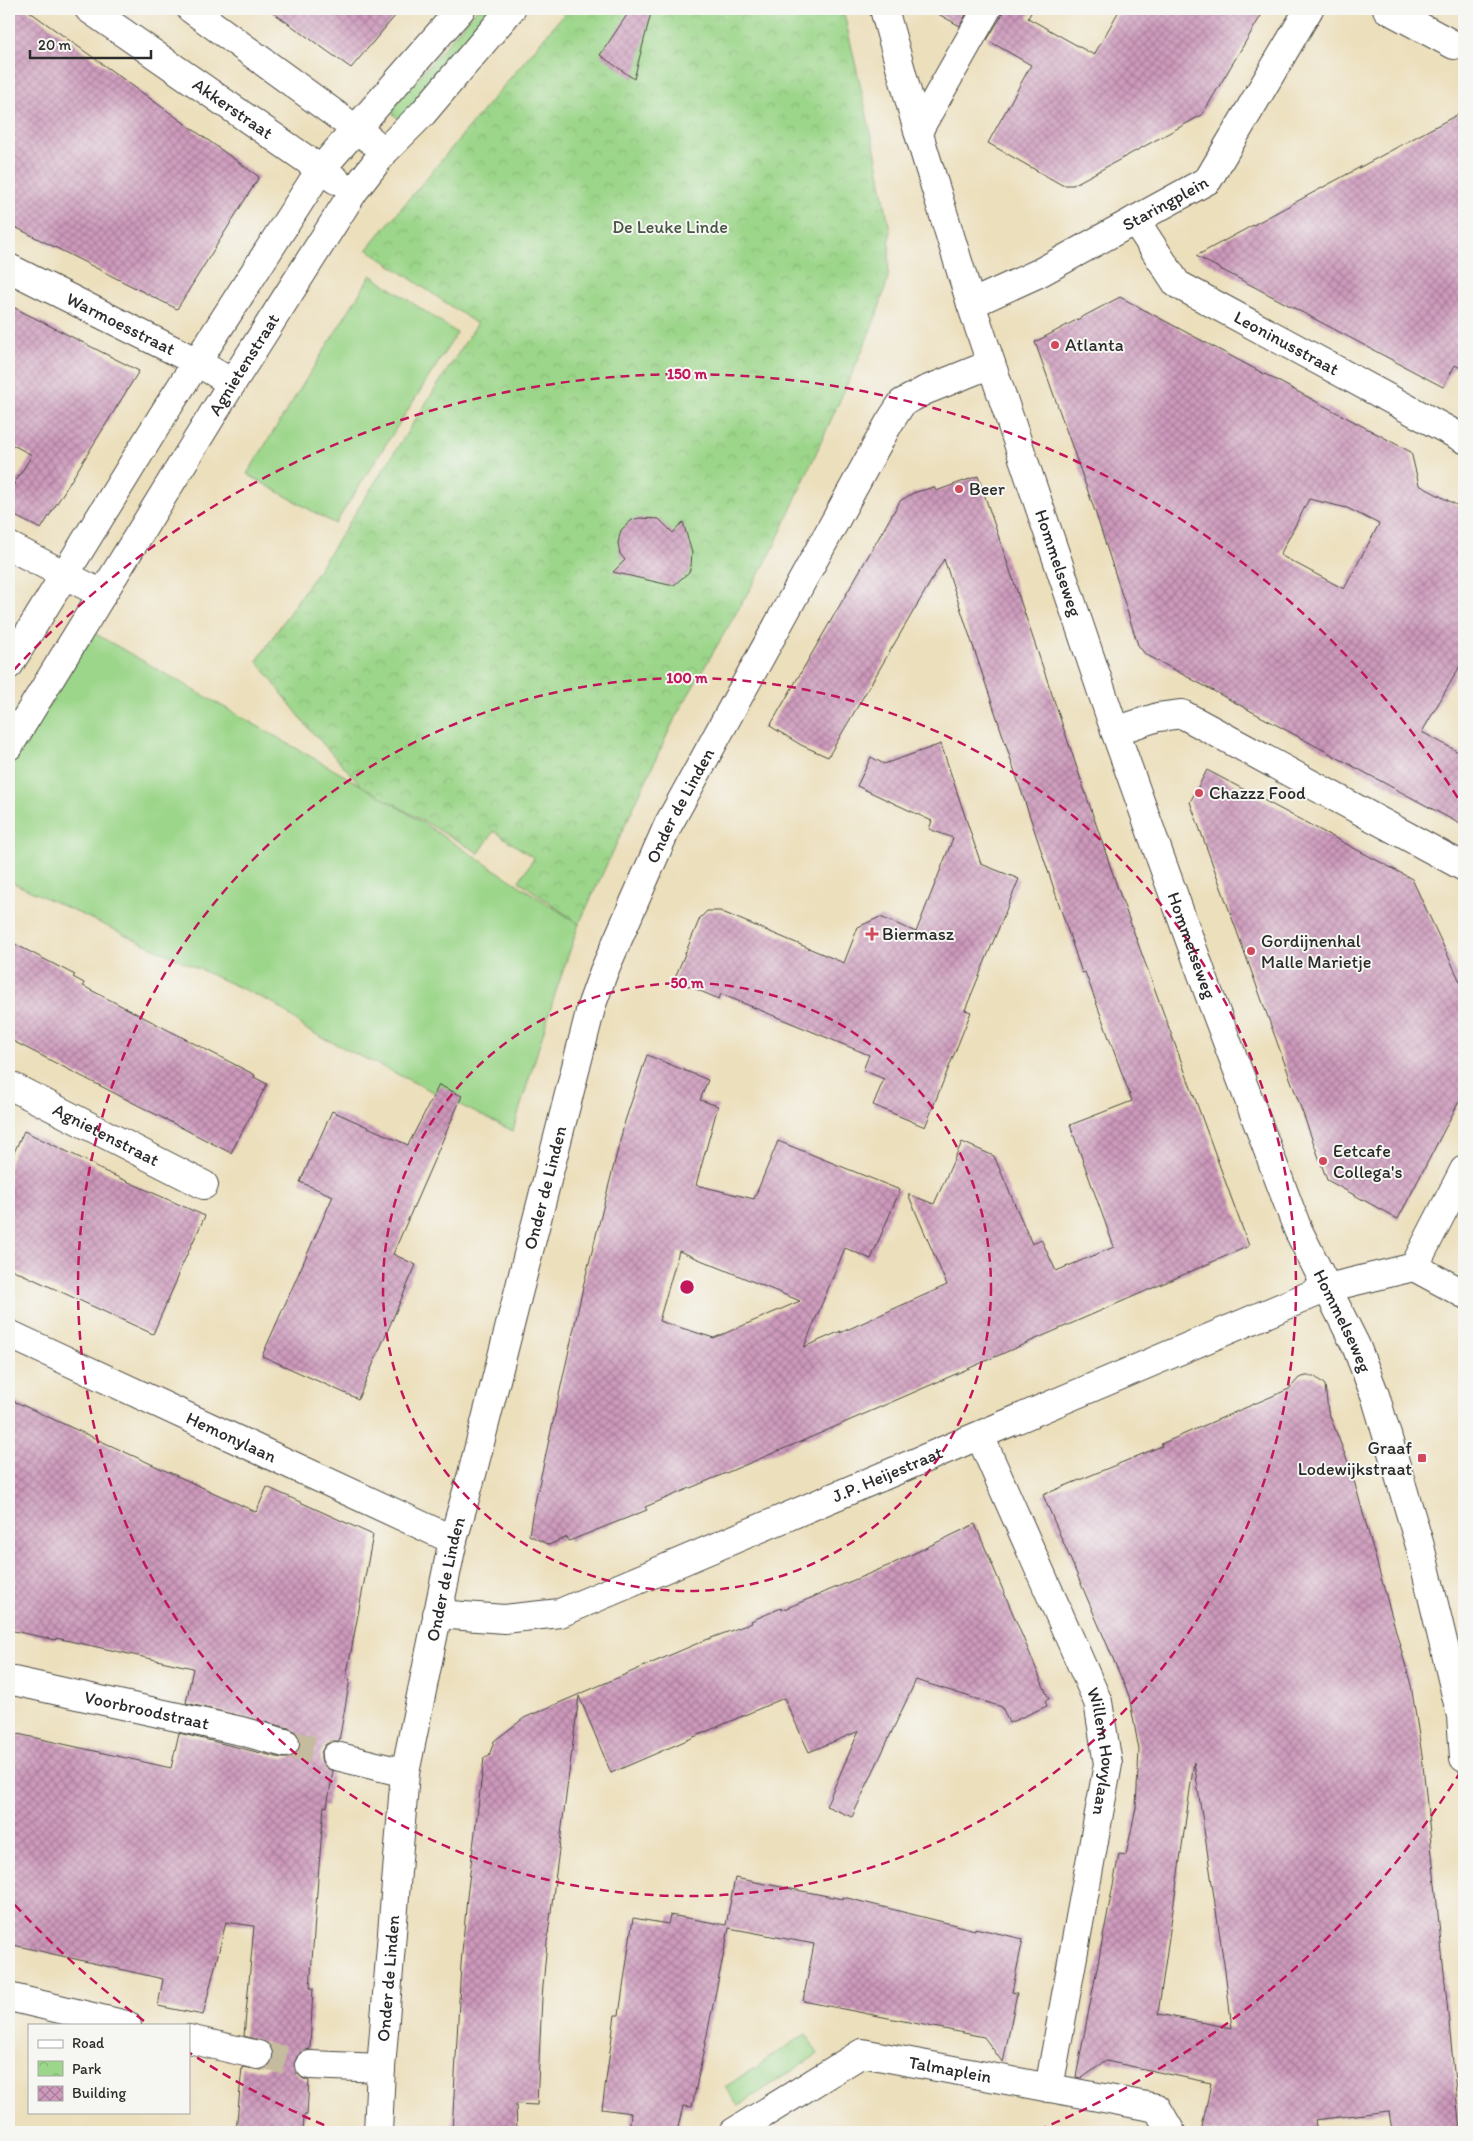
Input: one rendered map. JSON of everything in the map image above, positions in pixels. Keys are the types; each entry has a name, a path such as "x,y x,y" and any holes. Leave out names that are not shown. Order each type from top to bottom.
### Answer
{"street":[{"name":"Akkerstraat","path":"89,9 320,170 354,191"},
{"path":"191,9 357,129 385,152"},
{"path":"9,665 197,362 320,170 461,9"},
{"name":"Agnietenstraat","path":"9,746 232,383 354,191 385,152 423,113 511,9"},
{"name":"Hommelseweg","path":"884,9 918,131 971,304 1115,731 1209,994 1295,1221 1356,1346 1376,1395 1418,1536 1461,1716 1464,1758"},
{"path":"918,131 987,9"},
{"name":"Staringplein","path":"971,304 1039,273 1208,180 1309,9"},
{"path":"1387,9 1454,45"},
{"name":"Leoninusstraat","path":"1135,220 1177,284 1464,439"},
{"name":"Warmoesstraat","path":"9,268 197,362 232,383"},
{"name":"Onder de Linden","path":"378,2132 381,2068 405,1774 453,1540 472,1474 592,1004 604,971 668,825 889,422 902,403 924,391 992,364"},
{"path":"9,546 102,594"},
{"path":"1115,731 1158,717 1182,714 1464,867"},
{"name":"Agnietenstraat","path":"9,1085 204,1185"},
{"path":"1414,1267 1464,1170"},
{"path":"1327,1288 1414,1267 1464,1294"},
{"name":"J.P. Heijestraat","path":"437,1614 504,1619 560,1613 1327,1288"},
{"name":"Hemonylaan","path":"9,1334 453,1540"},
{"name":"Willem Hovylaan","path":"980,1436 1098,1702 1108,1764 1049,2088"},
{"name":"Voorbroodstraat","path":"9,1680 242,1731 285,1743"},
{"path":"336,1756 405,1774"},
{"path":"9,1997 123,2024"},
{"path":"190,2039 258,2056"},
{"name":"Talmaplein","path":"734,2132 862,2054 1157,2108 1171,2132"},
{"path":"310,2065 381,2068"}],"green space":[{"path":"477,9 501,9 403,123 390,111"},
{"name":"De Leuke Linde","path":"568,9 843,9 876,155 890,231 888,279 877,314 862,351 771,553 676,716 579,924 519,881 534,858 494,831 479,853 362,786 310,730 257,661 334,546 477,324 367,249"},
{"path":"371,275 457,333 335,524 247,474"},
{"path":"94,633 387,800 579,924 556,991 513,1131 307,1030 275,1004 9,881 9,770"},
{"path":"806,2034 818,2054 738,2106 725,2087"}],"building":[{"path":"9,9 26,9 259,177 177,309 9,224"},
{"path":"268,9 401,9 351,68"},
{"path":"631,9 652,9 634,79 600,55"},
{"path":"929,9 969,9 960,26"},
{"path":"1003,9 1033,9 1028,18 1094,55 1120,9 1265,9 1202,115 1073,185 1062,185 988,143 1031,65 987,40 1001,17"},
{"path":"1464,111 1464,370 1455,365 1443,387 1196,256"},
{"path":"1120,297 1411,452 1419,485 1464,509 1464,659 1422,732 1464,755 1464,826 1145,654 1138,645 1096,514 1035,342","holes":["1309,499 1347,508 1379,524 1344,589 1280,555"]},
{"path":"9,305 139,371 41,529 9,513 9,492 32,455 9,443"},
{"path":"978,476 1118,889 1249,1246 807,1439 645,1507 647,1510 569,1541 567,1537 549,1545 529,1535 532,1516 584,1283 625,1121 647,1055 708,1080 700,1100 718,1106 696,1185 754,1199 778,1141 900,1190 871,1259 845,1248 804,1347 947,1285 908,1194 934,1204 962,1142 994,1156 1032,1244 1041,1239 1056,1271 1114,1247 1070,1125 1132,1101 1085,972 1082,973 944,559 828,757 801,745 770,726 900,501 913,493 934,487 936,491","holes":["679,1251 800,1301 714,1338 659,1321"]},
{"path":"639,518 659,519 673,533 683,522 692,553 691,566 689,572 674,585 613,572 625,560 620,554 618,543 621,530 632,520"},
{"path":"941,744 981,864 1019,879 965,1010 971,1012 925,1127 873,1105 884,1079 863,1070 869,1055 721,994 719,999 674,980 700,918 707,911 720,911 844,963 858,927 880,917 916,932 953,838 929,829 932,821 857,786 871,757 884,764"},
{"path":"1207,770 1412,879 1464,990 1464,1092 1398,1219 1327,1180 1190,802"},
{"path":"9,941 75,975 73,977 84,983 83,986 255,1075 254,1077 267,1084 231,1153 9,1039"},
{"path":"439,1085 462,1096 393,1254 416,1265 358,1399 262,1356 333,1196 300,1182 332,1111 408,1145"},
{"path":"24,1131 95,1165 95,1167 205,1216 153,1334 9,1268 9,1163"},
{"path":"1314,1376 1325,1385 1328,1411 1351,1470 1411,1685 1422,1755 1460,2132 1392,2132 1389,2111 1315,2120 1317,2132 1201,2132 1211,2083 1106,2061 1082,2078 1076,2077 1119,1854 1126,1855 1136,1808 1139,1750 1129,1696 1043,1495 1162,1446 1161,1444 1289,1389 1299,1378","holes":["1194,1762 1232,2028 1158,2014"]},
{"path":"9,1399 256,1512 267,1487 373,1535 346,1678 350,1679 339,1741 331,1741 325,1745 321,1753 321,1760 325,1767 333,1771 327,1807 324,1806 318,1878 310,1988 313,1988 310,2049 302,2051 294,2064 296,2073 309,2081 307,2115 304,2115 303,2132 236,2132 242,2067 262,2070 270,2065 273,2058 273,2050 268,2043 244,2036 254,1926 226,1922 203,2015 158,2006 163,1979 9,1944 9,1732 171,1768 179,1733 281,1758 288,1758 296,1754 300,1748 300,1740 296,1732 289,1728 186,1703 193,1668 56,1638 56,1640 9,1630"},
{"path":"975,1524 1049,1699 1045,1701 1047,1706 1009,1723 1002,1707 916,1680 852,1817 826,1806 859,1731 809,1752 784,1698 611,1773 579,1696 547,1942 542,1997 537,2105 516,2104 517,2132 452,2132 461,1964 467,1897 484,1758 489,1756 494,1741 524,1718 703,1641 752,1623 751,1621 781,1608 782,1610 890,1565"},
{"path":"735,1878 843,1899 843,1897 975,1930 975,1928 1023,1939 1012,1992 1017,1993 1003,2063 984,2037 803,2001 814,1944 729,1928 692,2107 683,2106 677,2132 629,2132 631,2113 602,2109 615,2015 619,2015 633,1918 668,1924 670,1915 726,1925"}],"tunnel":[{"path":"285,1743 336,1756"},
{"path":"258,2055 310,2065"}],"place":[{"name":"Atlanta","path":"1055,345"},
{"name":"Beer","path":"959,489"},
{"name":"Chazzz Food","path":"1199,793"},
{"name":"Biermasz","path":"872,934"},
{"name":"Gordijnenhal Malle Marietje","path":"1251,951"},
{"name":"Eetcafe Collega's","path":"1323,1161"},
{"name":"Graaf Lodewijkstraat","path":"1422,1458"}]}
